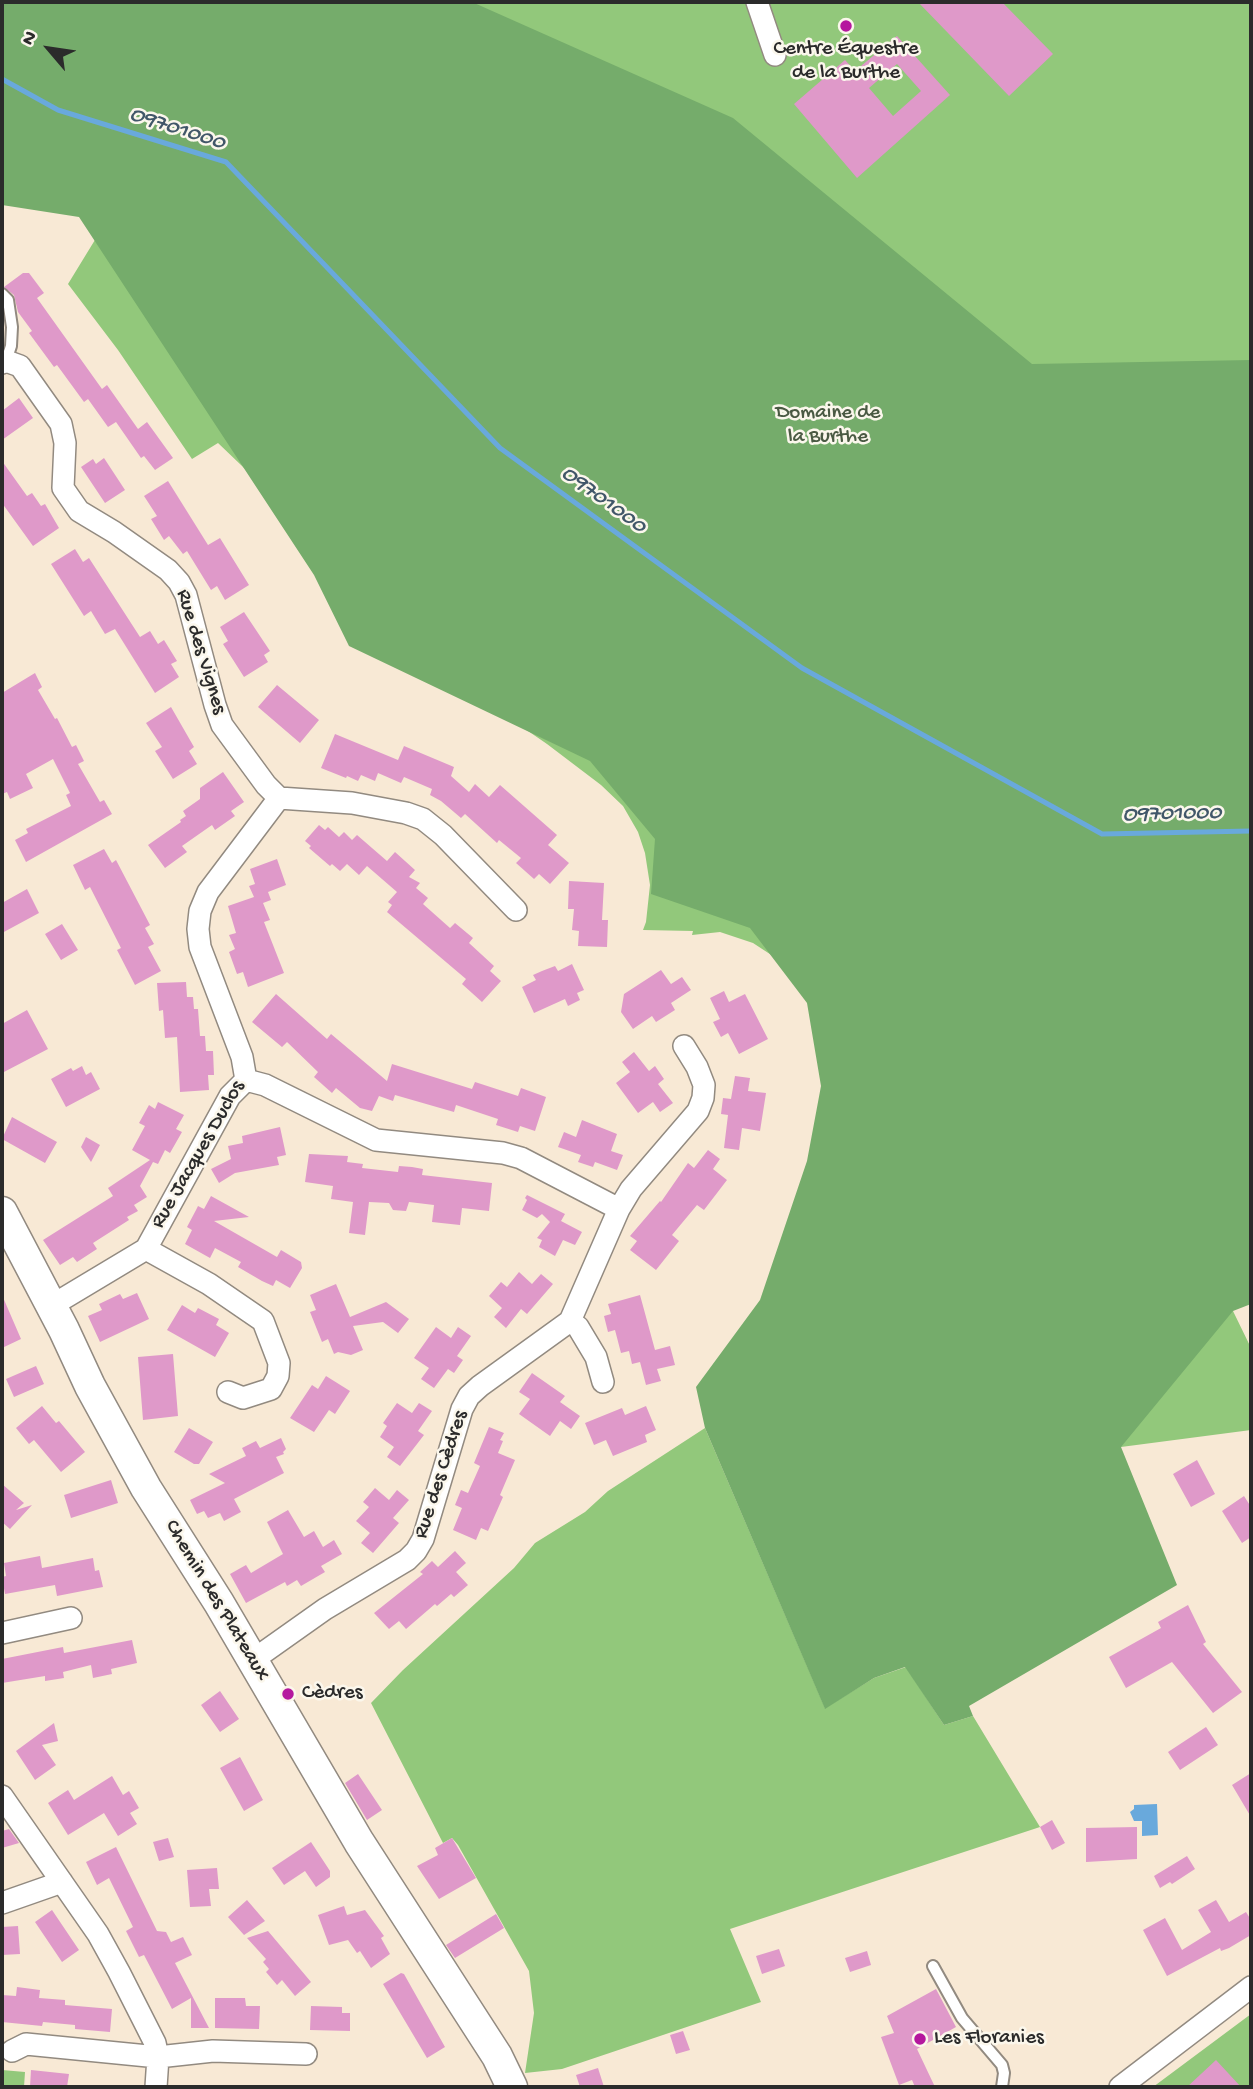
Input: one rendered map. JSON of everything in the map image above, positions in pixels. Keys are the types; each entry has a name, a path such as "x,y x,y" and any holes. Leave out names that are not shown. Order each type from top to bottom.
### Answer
{"street":[{"path":"757,2 775,55"},
{"name":"Rue des Vignes","path":"4,362 20,366 61,424 65,443 63,488 79,511 168,570 179,582 186,595 222,724 266,785 279,798"},
{"path":"279,798 352,803 406,813 423,819 443,835 516,910"},
{"name":"Rue Jacques Duclos","path":"51,1306 146,1250 230,1096 246,1080 242,1057 200,947 200,911 208,892 279,798"},
{"name":"Rue des Cèdres","path":"253,1660 325,1609 407,1560 416,1551 423,1539 462,1409 469,1396 569,1321 619,1209 631,1189 698,1111 704,1085 697,1066 684,1046"},
{"path":"246,1080 265,1086 376,1140 503,1153 521,1158 619,1209"},
{"name":"Chemin des Plateaux","path":"2,1212 90,1386 146,1488 253,1660 359,1842 497,2056 512,2087"},
{"path":"146,1250 209,1284 263,1321 278,1363 278,1376 271,1389 243,1398 228,1392"},
{"path":"569,1321 578,1327 596,1357 603,1382"},
{"path":"2,1633 71,1618"},
{"path":"2,1796 104,1943 151,2036 158,2057 156,2087"},
{"path":"2,1903 62,1882"},
{"path":"1120,2087 1251,1987"},
{"path":"7,2055 26,2044 158,2057 213,2051 306,2054"}],"lane":[{"path":"2,294 8,300 12,327 11,346 4,362"},
{"path":"933,1966 962,2018 1002,2065 1002,2087"}],"green space":[{"name":"Domaine de la Burthe","path":"2,2 1251,2 1251,1214 1233,1311 1251,1348 1251,1430 1121,1447 829,1048 800,987 779,960 753,943 720,932 692,935 693,931 643,930 650,885 645,853 638,832 623,806 601,785 496,709 218,443 192,459 118,350 68,284 120,199"},
{"name":"Domaine de la Burthe","path":"2,2 472,2 733,118 1032,364 1251,360 1251,1304 1233,1311 1121,1447 1177,1585 969,1706 973,1716 944,1725 905,1667 874,1678 825,1709 705,1428 696,1387 760,1300 807,1161 821,1086 807,1003 750,928 651,894 655,839 590,761 349,646 314,575 79,217 2,205"},
{"path":"705,1428 825,1708 874,1678 906,1667 944,1725 973,1716 1040,1827 730,1929 761,2002 562,2069 525,2073 534,2013 529,1971 458,1845 452,1838 443,1843 371,1703 514,1568 535,1543 585,1512 608,1491"},
{"path":"1251,2014 1251,2087 1153,2087"},
{"path":"2,2070 25,2072 24,2087 2,2087"}],"water":[{"path":"1157,1804 1158,1835 1142,1836 1142,1821 1134,1821 1130,1812 1134,1805"}],"building":[{"path":"918,2 1002,2 1053,54 1009,96"},
{"path":"897,36 950,95 857,178 794,104 845,60 855,71","holes":["897,64 921,91 893,116 869,88"]},
{"path":"23,273 29,273 44,293 37,298 102,389 107,385 138,429 147,422 173,458 155,470 144,456 141,458 116,422 108,427 88,399 84,402 57,365 54,367 29,333 32,331 18,312 14,295 4,287"},
{"path":"19,398 33,418 2,440 2,411"},
{"path":"104,458 125,490 105,503 81,467 93,459 96,464"},
{"path":"2,461 27,496 32,493 41,506 45,504 59,528 33,546 2,503"},
{"path":"168,481 208,545 220,538 249,585 225,600 217,586 211,590 187,551 183,554 169,536 164,540 151,519 157,516 144,496"},
{"path":"75,549 83,562 89,558 140,637 150,631 158,644 164,640 177,661 171,664 179,677 155,693 115,629 105,634 91,611 84,616 51,564"},
{"path":"244,612 270,651 264,655 268,662 244,677 223,644 228,641 220,627"},
{"path":"35,673 42,687 38,690 72,747 76,745 84,761 78,764 100,802 104,800 112,814 26,862 15,840 28,833 26,829 71,806 66,795 70,793 53,759 26,774 33,788 10,799 7,792 2,794 2,693"},
{"path":"277,685 319,720 300,743 258,707"},
{"path":"171,707 194,747 189,751 197,764 173,779 155,751 162,747 146,723"},
{"path":"335,734 398,760 404,746 454,767 451,776 469,792 475,784 489,797 500,785 557,835 548,845 569,863 550,884 539,874 534,879 516,863 521,858 499,840 497,843 465,814 461,818 430,795 432,789 404,777 401,783 378,773 375,781 361,775 358,781 321,768"},
{"path":"223,772 244,802 231,811 235,816 215,830 212,825 182,846 187,852 165,868 148,845 181,822 186,816 183,811 200,799 200,788"},
{"path":"319,825 325,830 328,827 339,837 344,832 352,840 357,835 387,861 395,852 415,870 409,877 420,883 416,888 428,898 423,904 450,928 455,923 473,938 469,943 494,966 490,971 501,981 482,1002 462,984 466,979 387,912 392,905 388,902 397,892 367,866 359,875 347,864 340,871 309,848 311,846 305,841"},
{"path":"104,849 112,863 116,860 150,925 145,928 154,944 148,947 161,971 135,985 117,950 121,948 90,887 85,890 73,865"},
{"path":"277,859 286,885 268,892 271,900 263,903 270,920 264,922 284,973 248,987 243,972 237,974 229,952 235,949 229,935 236,933 228,906 254,897 249,886 255,884 250,869"},
{"path":"569,881 604,883 602,920 608,920 607,947 578,946 579,931 572,930 574,909 568,909"},
{"path":"27,889 39,913 2,933 2,903"},
{"path":"62,924 78,950 61,960 45,934"},
{"path":"572,964 584,990 577,993 580,1000 568,1006 565,999 534,1013 522,987 536,980 533,975 555,966 558,971"},
{"path":"661,970 671,984 682,977 691,990 671,1003 675,1010 656,1022 652,1016 633,1029 621,1012 624,994"},
{"path":"186,982 187,997 193,997 194,1009 198,1009 200,1036 205,1036 206,1051 213,1051 214,1075 208,1075 209,1090 180,1092 177,1037 165,1038 163,1010 159,1011 157,983"},
{"path":"724,991 729,1002 745,994 768,1039 739,1054 728,1033 721,1037 713,1022 720,1019 710,998"},
{"path":"276,994 327,1039 331,1034 387,1081 392,1064 472,1089 475,1082 518,1096 521,1088 546,1097 535,1131 520,1126 518,1132 496,1125 498,1119 456,1105 454,1112 395,1095 393,1101 379,1096 372,1111 360,1108 336,1088 332,1093 314,1077 318,1072 287,1042 282,1047 252,1022"},
{"path":"27,1010 48,1049 2,1073 2,1024"},
{"path":"634,1052 649,1071 655,1066 664,1079 658,1084 673,1103 660,1112 653,1102 638,1113 616,1083 630,1072 622,1062"},
{"path":"82,1066 86,1075 91,1072 100,1089 66,1107 51,1079 71,1068 73,1071"},
{"path":"735,1076 750,1078 748,1091 766,1093 760,1131 742,1128 739,1150 724,1148 728,1115 721,1114 723,1098 731,1099"},
{"path":"158,1102 184,1115 176,1129 182,1132 170,1153 165,1150 158,1164 153,1162 140,1186 147,1197 134,1205 138,1211 127,1217 129,1220 93,1243 97,1249 77,1262 73,1257 60,1265 43,1240 113,1196 108,1188 150,1160 132,1150 145,1126 139,1123 149,1105 155,1109"},
{"path":"12,1117 57,1142 45,1163 2,1139"},
{"path":"582,1120 617,1134 611,1151 623,1155 617,1170 595,1162 593,1167 578,1162 581,1155 558,1147 564,1132 576,1137"},
{"path":"280,1127 286,1155 277,1157 279,1165 235,1173 219,1183 211,1169 231,1159 228,1146 243,1143 242,1136"},
{"path":"86,1137 100,1145 91,1162 81,1147"},
{"path":"708,1150 720,1159 713,1169 727,1180 704,1210 697,1205 672,1235 679,1241 656,1270 630,1250 637,1241 630,1236 661,1202 688,1163 694,1168"},
{"path":"309,1154 348,1156 347,1162 363,1164 362,1168 398,1172 399,1166 412,1167 423,1169 422,1175 492,1183 489,1211 462,1208 460,1225 432,1222 434,1205 409,1202 406,1211 393,1210 389,1203 369,1202 365,1235 349,1233 353,1202 331,1199 333,1186 305,1182"},
{"path":"527,1195 565,1214 561,1221 582,1232 575,1245 563,1240 555,1256 539,1247 542,1240 537,1238 550,1222 542,1214 537,1218 522,1210"},
{"path":"211,1196 249,1217 214,1221 277,1257 281,1250 301,1262 302,1268 290,1288 276,1280 273,1286 262,1281 238,1267 241,1262 215,1248 210,1258 185,1244 192,1230 187,1227 198,1206 204,1209"},
{"path":"519,1272 532,1284 541,1274 553,1284 527,1314 521,1309 506,1328 494,1317 502,1308 489,1296 501,1282 507,1287"},
{"path":"336,1284 350,1317 386,1302 409,1319 398,1333 383,1322 353,1326 363,1350 351,1355 338,1352 334,1354 328,1339 322,1342 310,1312 316,1310 310,1295"},
{"path":"137,1293 149,1319 100,1342 88,1316 102,1310 99,1304 120,1294 123,1299"},
{"path":"2,1295 21,1339 2,1348"},
{"path":"640,1295 655,1350 670,1346 675,1365 657,1369 661,1381 646,1385 640,1362 632,1364 629,1351 621,1353 615,1330 608,1332 604,1316 611,1314 608,1304"},
{"path":"182,1305 195,1313 198,1308 219,1319 216,1325 229,1333 215,1357 167,1330"},
{"path":"436,1327 451,1338 458,1327 471,1336 457,1356 463,1360 454,1373 448,1369 434,1388 421,1379 429,1368 414,1358"},
{"path":"173,1354 178,1416 143,1420 138,1357"},
{"path":"36,1366 44,1384 14,1397 6,1379"},
{"path":"532,1373 565,1396 560,1402 580,1416 571,1429 560,1421 550,1436 519,1414 530,1399 519,1392"},
{"path":"326,1376 350,1391 335,1414 329,1410 314,1432 290,1418 312,1385 318,1389"},
{"path":"397,1403 412,1413 419,1403 432,1411 418,1431 424,1435 400,1466 387,1457 394,1447 380,1437 387,1426 383,1423"},
{"path":"42,1406 56,1423 59,1421 85,1452 61,1472 34,1440 29,1444 16,1428"},
{"path":"646,1406 656,1430 645,1435 647,1442 613,1456 606,1440 594,1445 585,1423 622,1408 625,1415"},
{"path":"489,1427 504,1433 498,1453 515,1460 488,1531 481,1528 476,1540 453,1530 462,1508 455,1505 461,1490 468,1493 480,1466 474,1463"},
{"path":"189,1428 213,1442 199,1464 194,1464 174,1452"},
{"path":"281,1438 286,1449 284,1454 276,1457 284,1473 234,1499 241,1512 224,1521 220,1513 208,1518 204,1511 197,1514 190,1500 225,1483 209,1474 246,1456 242,1448 256,1441 260,1448"},
{"path":"1197,1460 1215,1494 1191,1507 1173,1474"},
{"path":"111,1480 118,1503 71,1518 64,1495"},
{"path":"2,1484 24,1503 16,1510 32,1505 10,1529 2,1522"},
{"path":"375,1488 389,1500 397,1490 409,1500 393,1518 399,1523 373,1553 361,1543 370,1533 356,1521 369,1507 363,1502"},
{"path":"1244,1496 1251,1507 1251,1537 1242,1543 1222,1511"},
{"path":"288,1510 304,1537 314,1531 323,1547 334,1540 342,1554 321,1566 325,1572 301,1586 297,1580 287,1586 285,1582 246,1603 230,1574 246,1565 251,1573 283,1554 267,1522"},
{"path":"455,1551 466,1563 456,1572 468,1585 454,1597 451,1594 437,1606 435,1604 406,1629 399,1621 389,1629 374,1613 423,1574 420,1572 432,1561 438,1567"},
{"path":"40,1556 42,1568 93,1558 95,1571 99,1570 103,1587 57,1596 55,1585 5,1594 2,1577 6,1576 4,1563"},
{"path":"1188,1605 1206,1642 1203,1644 1242,1692 1213,1713 1172,1662 1126,1688 1109,1657 1161,1628 1158,1622"},
{"path":"132,1640 137,1663 111,1669 112,1674 93,1678 91,1665 63,1672 64,1678 45,1681 45,1676 2,1683 2,1659 63,1647 64,1653"},
{"path":"220,1691 239,1719 220,1732 201,1705"},
{"path":"54,1723 58,1741 42,1745 56,1765 35,1780 16,1751"},
{"path":"1206,1727 1218,1745 1180,1770 1168,1752"},
{"path":"240,1757 263,1800 244,1811 220,1768"},
{"path":"1251,1773 1251,1817 1232,1785"},
{"path":"358,1774 382,1810 367,1820 345,1783"},
{"path":"112,1776 123,1795 129,1791 139,1808 130,1813 137,1824 118,1836 104,1813 68,1835 48,1803 68,1790 74,1800"},
{"path":"1052,1820 1065,1843 1052,1850 1040,1827"},
{"path":"1137,1827 1137,1859 1086,1862 1086,1828"},
{"path":"9,1829 19,1843 2,1848 2,1831"},
{"path":"168,1838 174,1857 159,1861 153,1842"},
{"path":"452,1838 476,1878 439,1899 417,1866 438,1855 435,1848"},
{"path":"311,1842 330,1871 330,1877 316,1887 305,1871 284,1885 272,1868"},
{"path":"116,1847 157,1931 166,1932 171,1942 183,1937 192,1955 175,1963 209,2028 191,2028 191,1998 172,2009 144,1955 139,1957 126,1931 133,1927 109,1878 97,1885 86,1862"},
{"path":"1187,1856 1195,1869 1172,1884 1170,1882 1160,1888 1154,1876"},
{"path":"217,1868 219,1889 209,1889 211,1906 190,1907 187,1870"},
{"path":"247,1900 265,1921 244,1935 228,1917"},
{"path":"1216,1900 1229,1922 1246,1912 1251,1920 1251,1935 1167,1976 1143,1930 1165,1918 1182,1950 1211,1932 1198,1910"},
{"path":"344,1906 347,1915 365,1910 384,1936 381,1938 390,1954 371,1968 360,1951 357,1953 348,1940 329,1945 318,1915"},
{"path":"52,1910 79,1950 62,1962 35,1922"},
{"path":"496,1914 504,1928 455,1958 446,1945"},
{"path":"18,1926 20,1954 2,1955 2,1927"},
{"path":"268,1931 311,1982 295,1996 282,1980 277,1985 266,1972 269,1969 263,1962 266,1959 247,1938"},
{"path":"779,1949 785,1966 762,1974 756,1956"},
{"path":"867,1951 871,1965 850,1972 845,1958"},
{"path":"401,1973 445,2047 427,2058 383,1984"},
{"path":"17,1987 40,1990 39,1998 65,2000 65,2005 112,2009 110,2032 75,2029 75,2025 43,2022 42,2026 2,2022 2,1995 16,1996"},
{"path":"936,1989 956,2027 917,2049 935,2087 915,2087 912,2080 899,2085 881,2037 894,2033 887,2016"},
{"path":"215,1998 245,1998 246,2006 260,2006 259,2029 215,2028"},
{"path":"311,2006 342,2007 342,2013 350,2013 350,2031 310,2030"},
{"path":"683,2031 690,2050 676,2054 670,2035"},
{"path":"1216,2060 1241,2087 1187,2087"},
{"path":"598,2068 604,2087 580,2087 576,2075"},
{"path":"31,2070 69,2074 67,2087 30,2087"}],"waterway":[{"name":"O9701000","path":"2,79 58,110 226,162 500,448 802,668 1102,834 1251,831"}],"place":[{"name":"Centre Équestre de la Burthe","path":"846,26"},
{"name":"Cèdres","path":"288,1694"},
{"name":"Les Floranies","path":"920,2039"}]}
